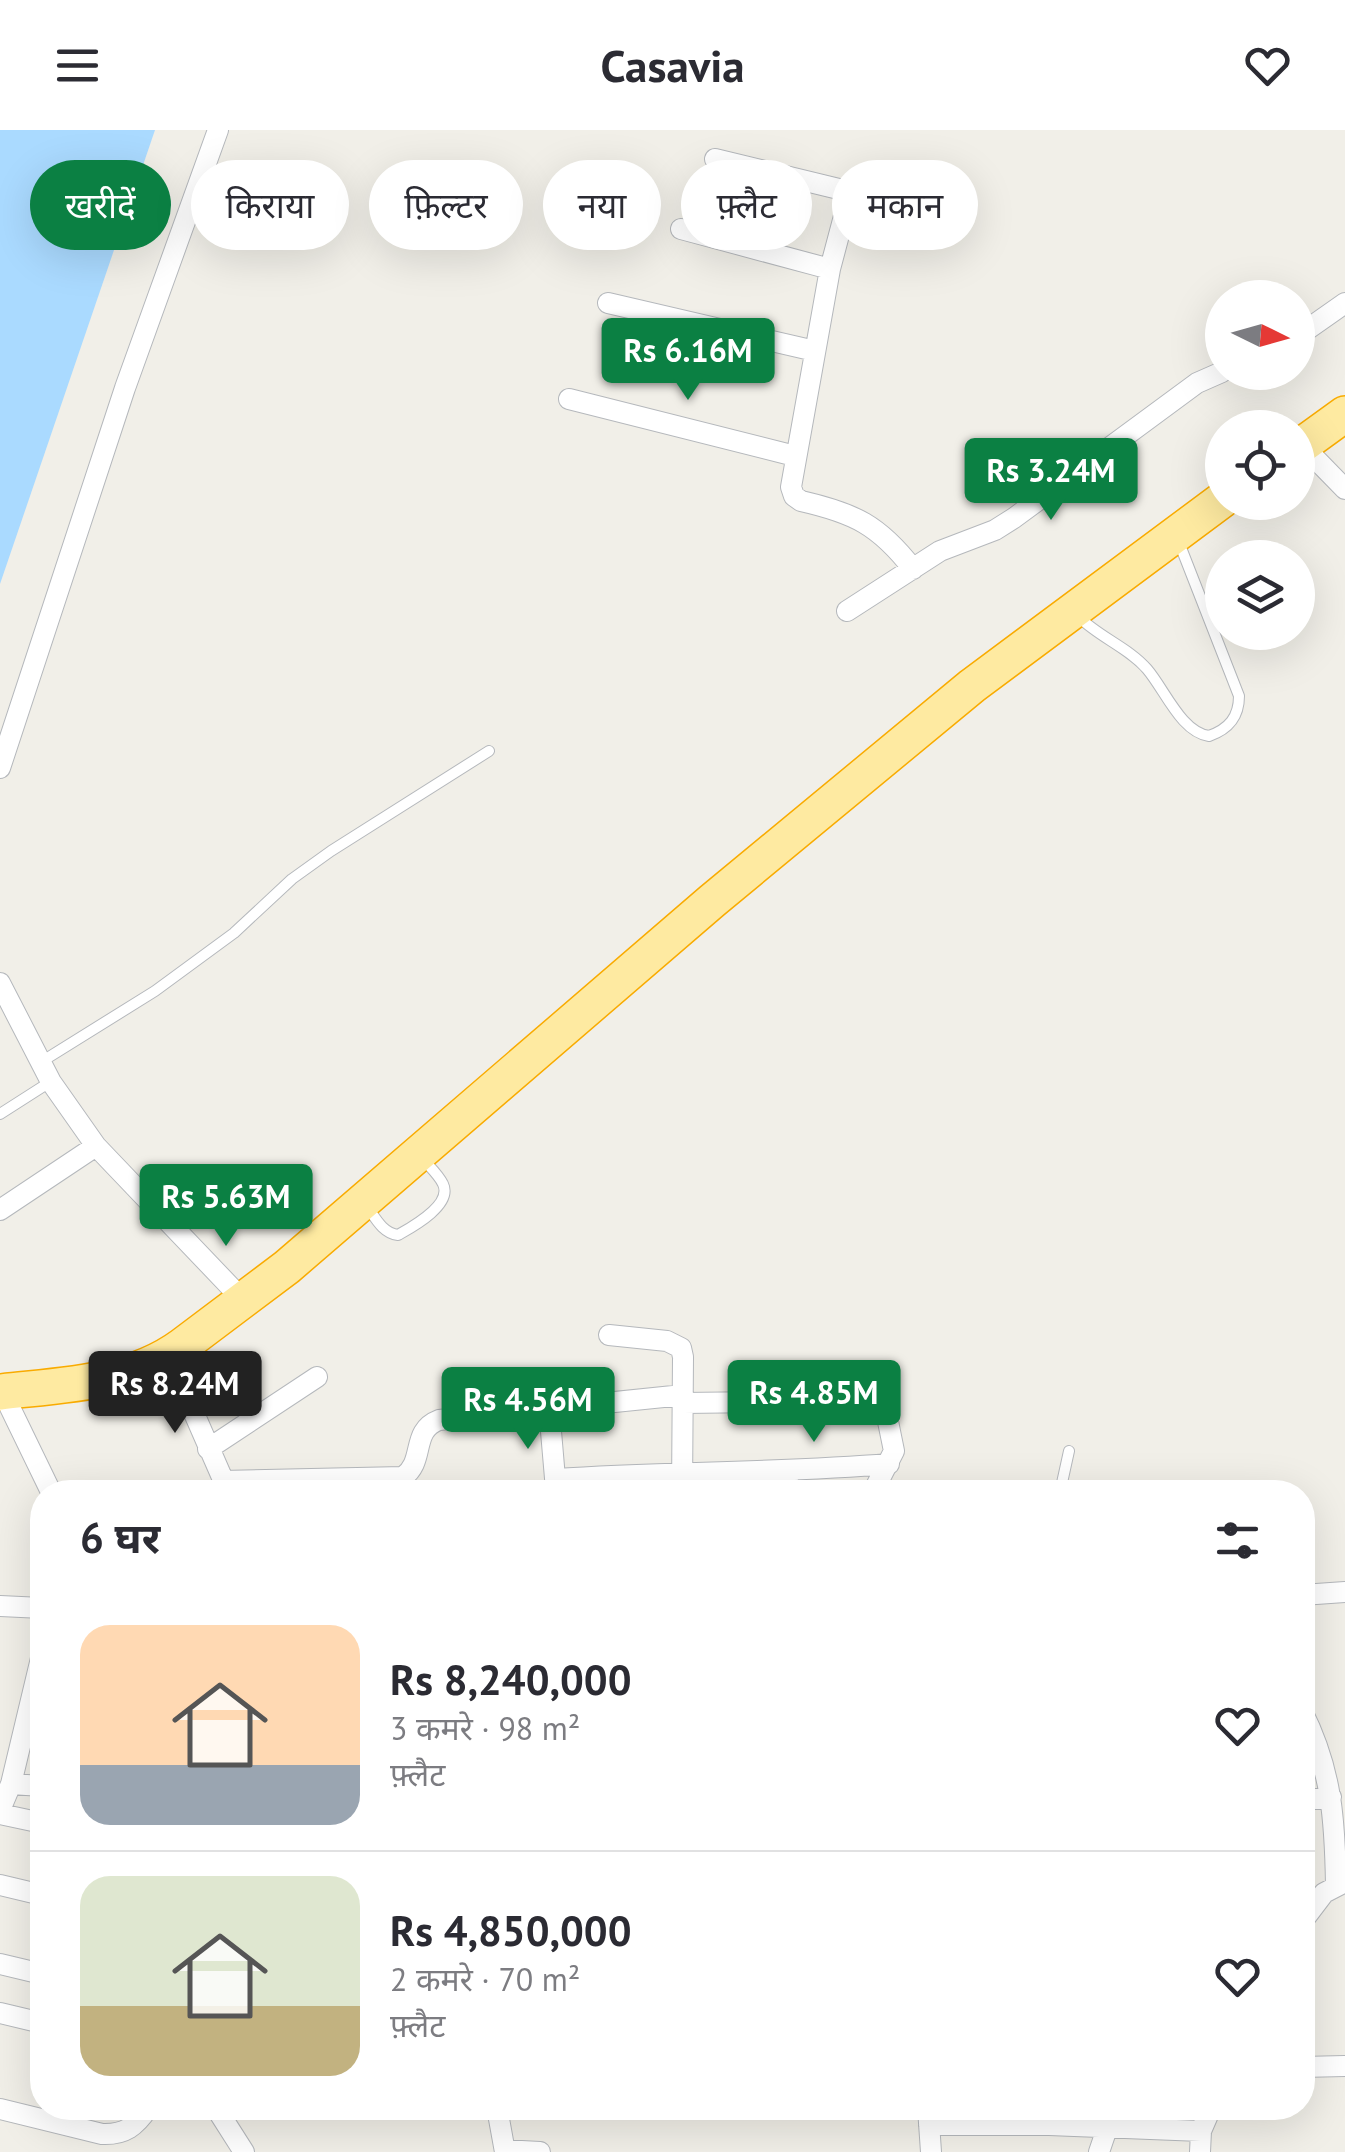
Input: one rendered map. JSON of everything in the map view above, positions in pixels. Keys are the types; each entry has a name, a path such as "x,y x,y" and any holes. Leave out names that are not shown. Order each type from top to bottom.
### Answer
{"highway":[{"path":"1315,436 1345,414"},
{"path":"1,1391 94,1381 169,1356 363,1201 728,888 972,686 1205,513"}],"street":[{"path":"0,768 125,388 218,130"},
{"path":"715,159 846,191 848,201 830,269 795,456 794,496 801,502 838,510 864,522 895,546 913,568"},
{"path":"759,250 830,269"},
{"path":"608,302 814,351"},
{"path":"1315,324 1345,304"},
{"path":"847,611 940,551 995,530 1014,518 1205,379"},
{"path":"569,399 795,456"},
{"path":"1315,461 1345,489"},
{"path":"0,984 51,1082 96,1146 242,1300"},
{"path":"0,1210 96,1146"},
{"path":"609,1336 676,1344 684,1358 682,1480"},
{"path":"169,1356 223,1480"},
{"path":"208,1448 317,1377"},
{"path":"351,1480 404,1477 416,1464 420,1435 430,1423 549,1408 683,1399 765,1402 784,1396 801,1377 869,1382 882,1392 894,1442 880,1480"},
{"path":"1,1391 46,1480"},
{"path":"549,1408 555,1480"},
{"path":"799,1480 889,1464"},
{"path":"1315,1594 1345,1592"},
{"path":"0,1606 30,1607"},
{"path":"30,1704 10,1748 11,1784 0,1812 30,1821"},
{"path":"1315,1741 1326,1766 1331,1798 1335,1887 1315,1908"},
{"path":"11,1784 30,1785"},
{"path":"1315,1799 1331,1798"},
{"path":"0,1885 30,1892"},
{"path":"0,1964 30,1971"},
{"path":"0,2013 30,2020"},
{"path":"1315,2067 1345,2066"},
{"path":"0,2109 30,2116"},
{"path":"45,2120 115,2135 129,2130 138,2120"},
{"path":"224,2120 244,2152"},
{"path":"499,2120 505,2151 540,2152"},
{"path":"928,2120 931,2152"},
{"path":"1098,2152 1110,2120"},
{"path":"1122,2120 1201,2141"}],"lane":[{"path":"1072,611 1098,635 1136,658 1191,729 1199,735 1218,733 1234,720 1239,696 1176,535"},
{"path":"40,1062 155,990 234,932 292,879 330,852 489,751"},
{"path":"0,1114 51,1082"},
{"path":"363,1201 383,1228 398,1235 441,1204 443,1184 419,1153"},
{"path":"1063,1480 1069,1451"}],"water":[{"path":"0,130 155,130 145,160 30,160 30,250 114,250 0,584"}]}
